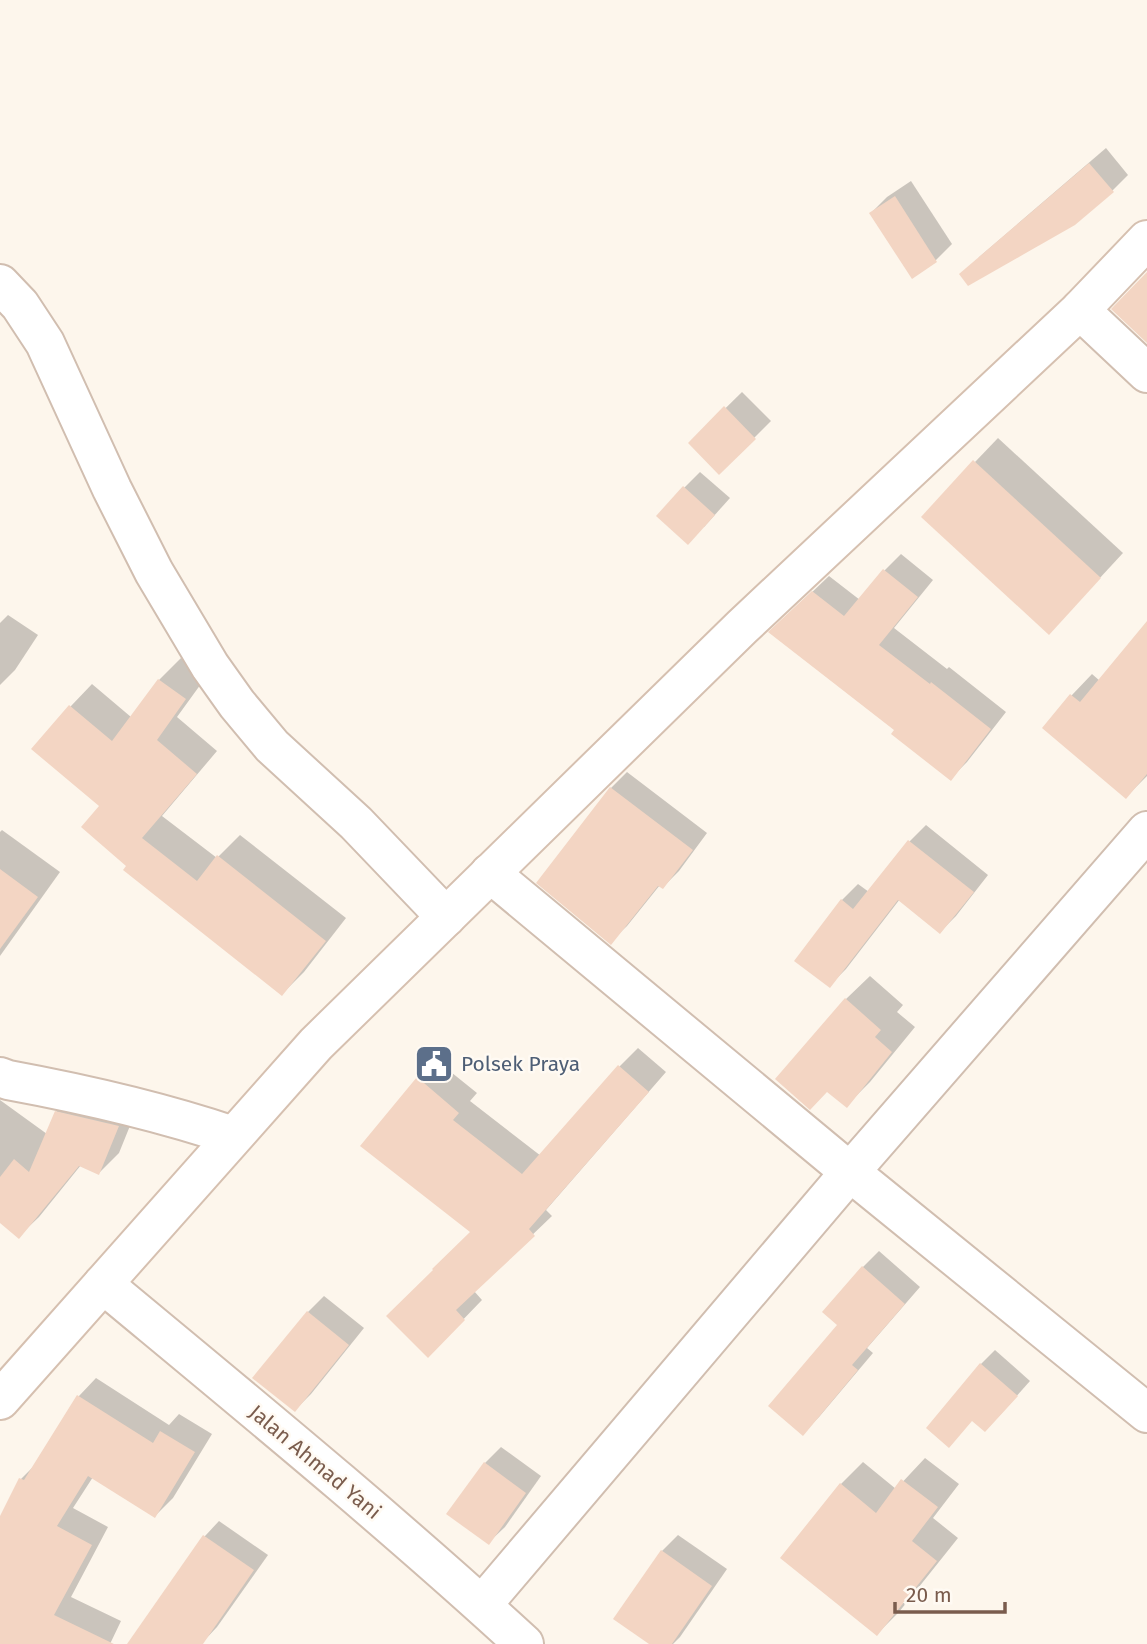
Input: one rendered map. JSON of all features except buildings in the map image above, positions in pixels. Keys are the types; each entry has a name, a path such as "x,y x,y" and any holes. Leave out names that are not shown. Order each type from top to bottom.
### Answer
{"street":[{"path":"0,1399 316,1044 742,627 1080,310 1147,240"},
{"path":"0,284 20,305 45,343 112,489 154,572 210,666 272,746 356,823 446,917"},
{"path":"1080,310 1147,373"},
{"path":"482,1605 850,1172 1147,831"},
{"path":"490,873 850,1172 1147,1413"},
{"path":"0,1077 134,1106 233,1136"},
{"name":"Jalan Ahmad Yani","path":"103,1284 291,1441 524,1644"}],"place":[{"name":"Polsek Praya","path":"434,1064"}]}
